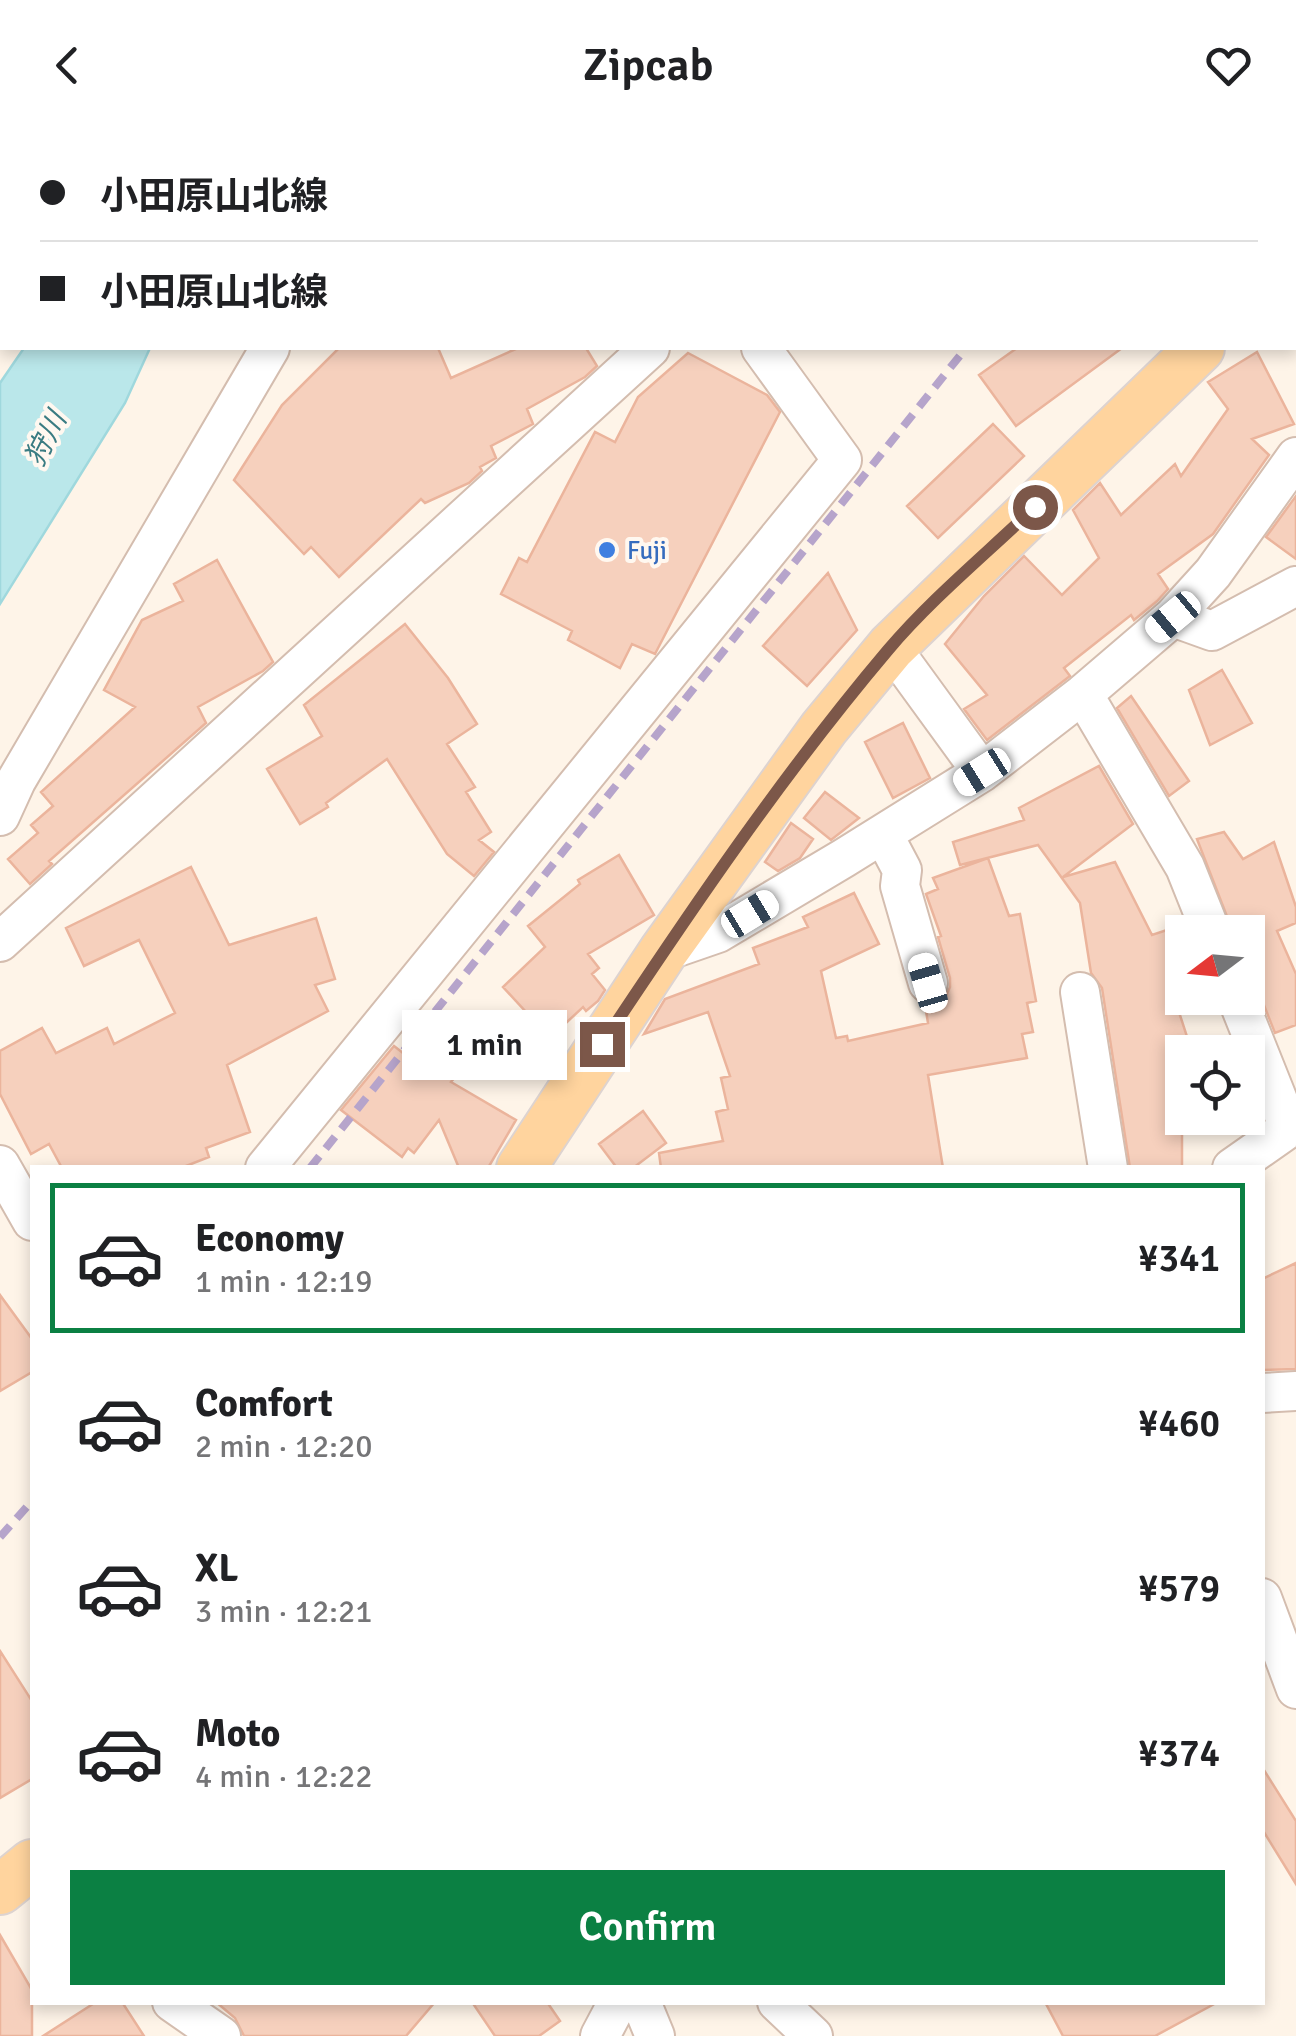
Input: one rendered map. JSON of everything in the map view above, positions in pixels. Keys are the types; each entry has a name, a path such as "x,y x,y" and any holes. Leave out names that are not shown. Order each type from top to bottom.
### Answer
{"main road":[{"path":"523,1165 662,952 824,728 890,647 1198,350"},
{"path":"0,1890 30,1866"}],"street":[{"path":"0,816 16,781 269,350"},
{"path":"267,1165 842,460 762,350"},
{"path":"0,942 632,354"},
{"path":"662,952 718,933 883,834 982,772 1082,694 1173,617 1213,573 1296,457"},
{"path":"1173,617 1212,630 1296,586"},
{"path":"890,647 982,772"},
{"path":"1082,694 1185,867 1204,915"},
{"path":"883,834 902,870 900,886 928,983"},
{"path":"1080,992 1108,1165"},
{"path":"1236,1165 1292,1125 1244,1015"},
{"path":"0,1164 30,1217"},
{"path":"1265,1393 1296,1391"},
{"path":"1265,1606 1296,1689"},
{"path":"176,2005 221,2036"},
{"path":"600,2036 616,2005"},
{"path":"642,2005 655,2036"},
{"path":"780,2005 813,2036"}],"water":[{"name":"狩川","path":"23,350 149,350 125,403 0,604 0,383"}],"building":[{"path":"337,350 439,350 451,378 514,350 587,350 597,366 585,377 527,409 533,424 491,446 496,458 480,467 482,471 469,483 425,503 421,499 339,577 311,547 304,554 234,480 282,405"},
{"path":"1014,350 1119,350 1016,426 979,375"},
{"path":"1257,352 1294,424 1252,439 1269,455 1213,534 1158,574 1168,589 1157,601 1134,620 1131,615 1064,668 1070,676 987,740 964,709 987,695 945,644 984,596 1024,556 1062,595 1099,558 1073,510 1100,483 1121,515 1175,464 1181,476 1228,409 1208,382"},
{"path":"688,353 767,395 780,412 655,654 632,644 620,668 568,640 572,631 501,594 519,558 527,562 595,432 615,442 638,397"},
{"path":"993,424 1024,456 938,538 907,506"},
{"path":"1296,496 1296,559 1266,537"},
{"path":"217,560 273,662 198,707 206,723 49,861 52,864 30,884 8,859 38,833 31,825 53,806 41,792 135,707 104,690 142,620 183,601 174,584"},
{"path":"828,573 857,630 807,686 763,646"},
{"path":"405,624 448,678 477,724 447,744 475,787 466,792 491,832 479,840 494,852 474,876 447,854 387,759 326,803 328,807 300,824 267,769 322,736 304,705"},
{"path":"1222,670 1252,723 1210,745 1189,690"},
{"path":"1131,696 1189,781 1169,796 1117,708"},
{"path":"903,723 930,778 893,798 865,742"},
{"path":"1099,766 1133,824 1063,877 1115,862 1152,935 1165,931 1165,1015 1180,1015 1186,1035 1165,1035 1165,1135 1182,1135 1182,1165 1130,1165 1102,988 1091,973 1080,903 1038,845 960,865 953,842 1024,820 1019,808"},
{"path":"825,792 859,818 831,840 804,818"},
{"path":"791,823 813,839 800,858 778,871 765,862"},
{"path":"1224,832 1243,859 1274,842 1296,907 1296,923 1277,931 1296,974 1296,1025 1275,1033 1265,1008 1265,915 1226,915 1197,839"},
{"path":"619,855 654,915 588,954 599,968 592,974 605,990 598,1001 586,1011 583,1007 550,1038 503,987 545,947 528,926 580,884 578,880"},
{"path":"988,858 1009,916 1020,914 1036,1001 1027,1003 1033,1032 1022,1034 1027,1058 928,1075 943,1165 661,1165 659,1153 723,1141 716,1112 728,1109 721,1078 730,1076 708,1012 644,1034 665,999 759,964 753,948 808,927 803,917 854,893 879,944 821,971 836,1038 847,1036 848,1041 928,1023 925,1005 945,998 950,987 938,937 941,936 926,894 938,889 933,878"},
{"path":"191,867 229,945 316,918 335,979 315,985 328,1011 227,1065 250,1132 206,1148 209,1157 189,1165 60,1165 49,1144 31,1154 0,1094 0,1051 42,1028 56,1053 107,1028 114,1044 175,1013 139,940 84,966 66,928"},
{"path":"445,1027 476,1051 451,1082 516,1120 490,1165 458,1165 439,1120 414,1153 408,1148 402,1157 341,1110 394,1046 417,1064"},
{"path":"643,1111 666,1143 637,1165 615,1165 599,1144"},
{"path":"1296,1263 1296,1369 1265,1370 1265,1278"},
{"path":"0,1295 30,1336 30,1373 0,1391"},
{"path":"0,1651 30,1698 30,1780 0,1798"},
{"path":"1265,1772 1296,1821 1296,1884 1265,1834"},
{"path":"0,1935 30,1987 32,2036 0,2036"},
{"path":"91,2005 124,2005 144,2036 43,2036"},
{"path":"220,2005 432,2005 406,2036 244,2036 235,2018"},
{"path":"474,2005 549,2005 560,2021 539,2036 495,2036"},
{"path":"1047,2005 1212,2005 1155,2036 1063,2036"}],"railway":[{"path":"312,1165 964,350"},
{"path":"0,1537 30,1503"}],"place":[{"name":"Fuji","path":"607,550"}],"route":[{"path":"602,1044 662,952 824,728 890,647 1035,507"}]}
